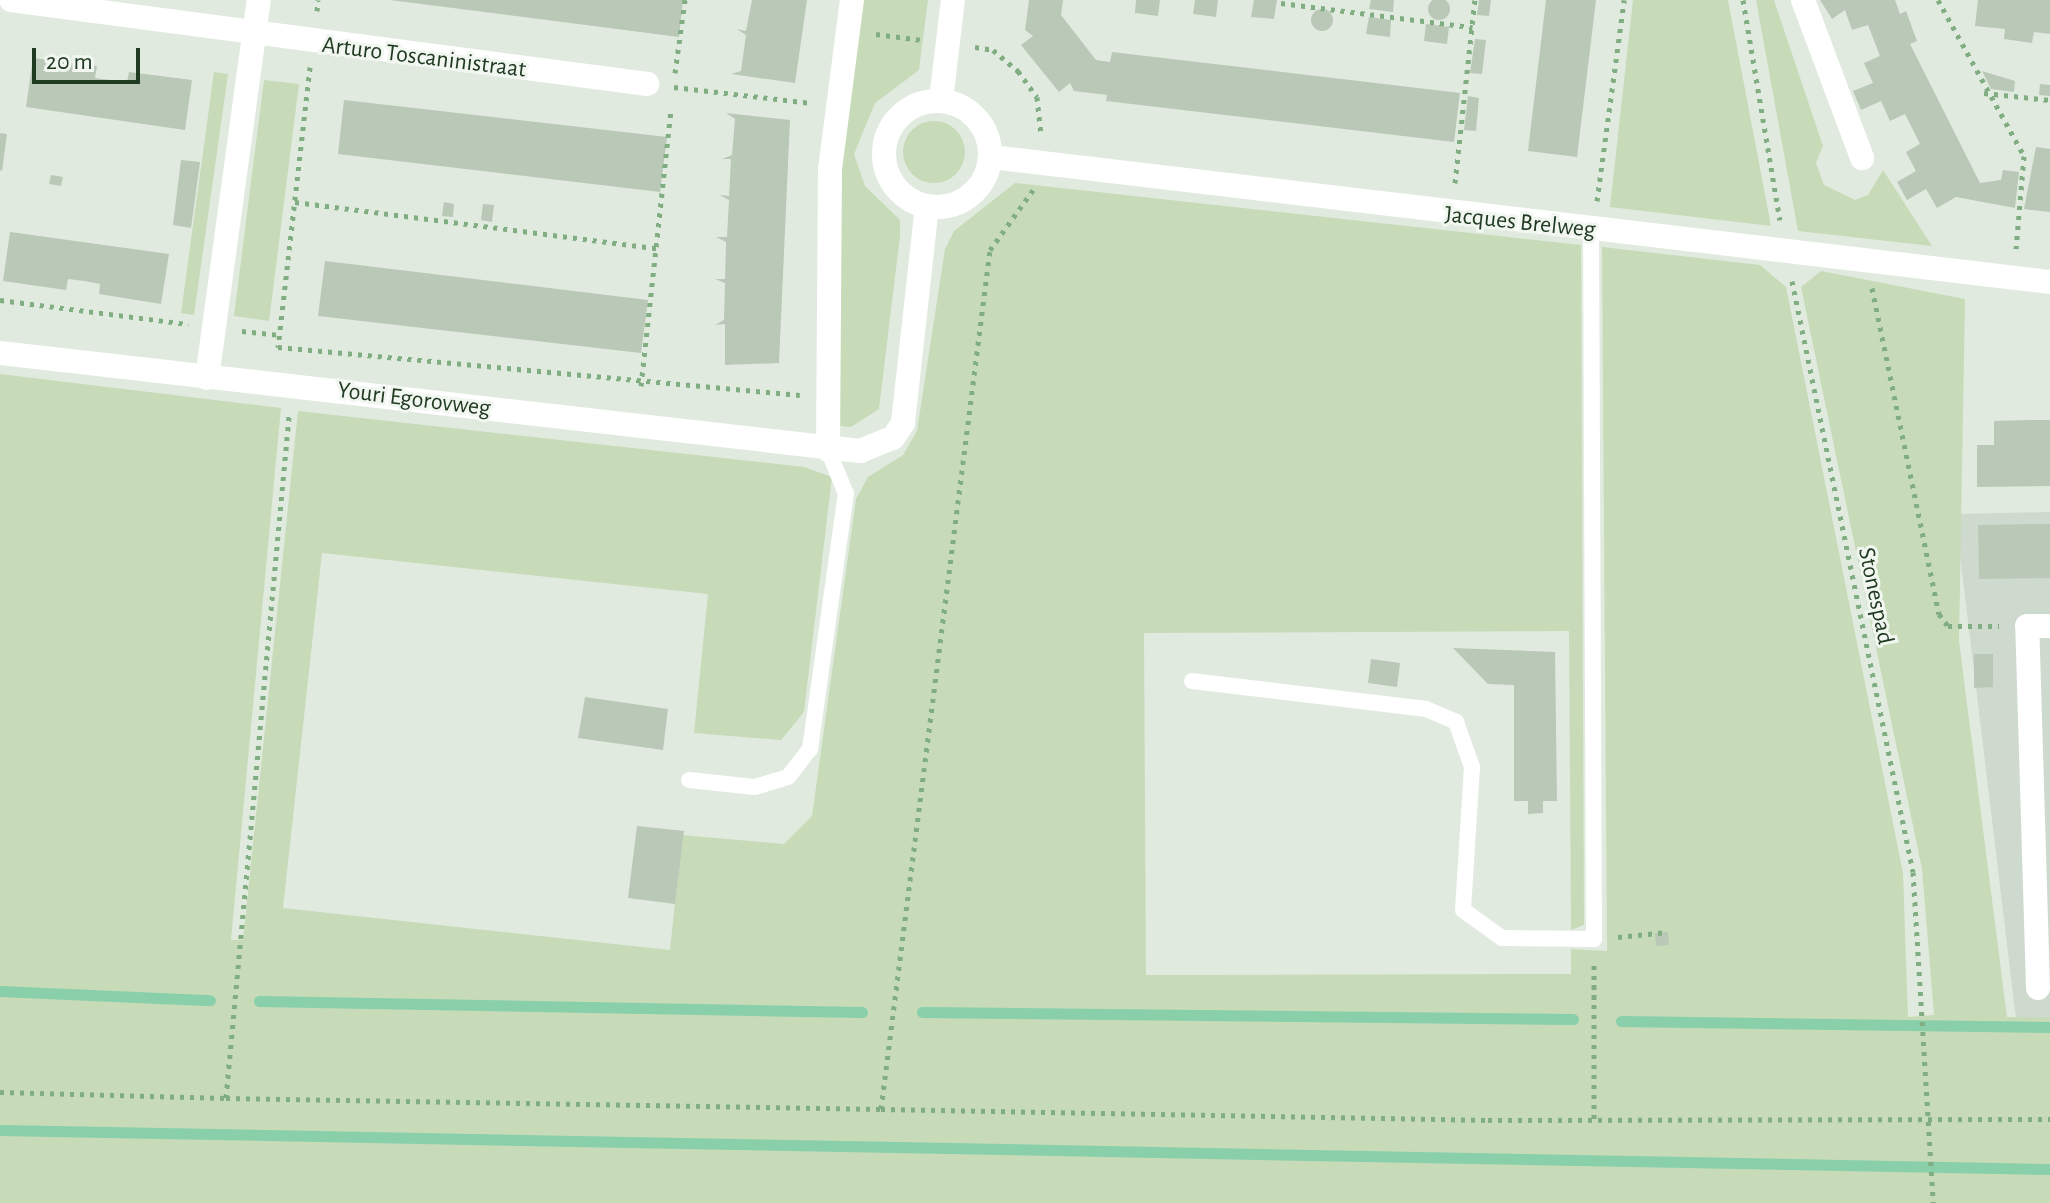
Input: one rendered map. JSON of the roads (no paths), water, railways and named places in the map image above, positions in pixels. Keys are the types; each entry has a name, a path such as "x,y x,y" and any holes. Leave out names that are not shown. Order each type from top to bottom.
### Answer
{"street":[{"name":"Arturo Toscaninistraat","path":"11,0 255,37 647,84"},
{"path":"207,378 259,0"},
{"path":"828,450 825,272 836,105 852,0"},
{"path":"941,100 953,0"},
{"path":"1803,0 1862,158"},
{"path":"941,100 972,113 991,157 987,174 963,201 927,206 894,185 884,147 904,112 941,100"},
{"name":"Jacques Brelweg","path":"991,157 1452,216 2050,282"},
{"name":"Youri Egorovweg","path":"0,353 828,450 880,445 903,423 927,206"},
{"path":"2038,626 2044,988"}],"lane":[{"path":"1192,681 1426,709 1456,722 1472,767 1463,910 1502,938 1594,939 1591,230"},
{"path":"689,780 755,787 788,777 810,749 846,494 828,450"}],"waterway":[{"path":"0,991 210,1000"},
{"path":"259,1001 862,1012"},
{"path":"922,1012 1573,1019"},
{"path":"1621,1021 2050,1027"},
{"path":"0,1130 2050,1169"}]}
